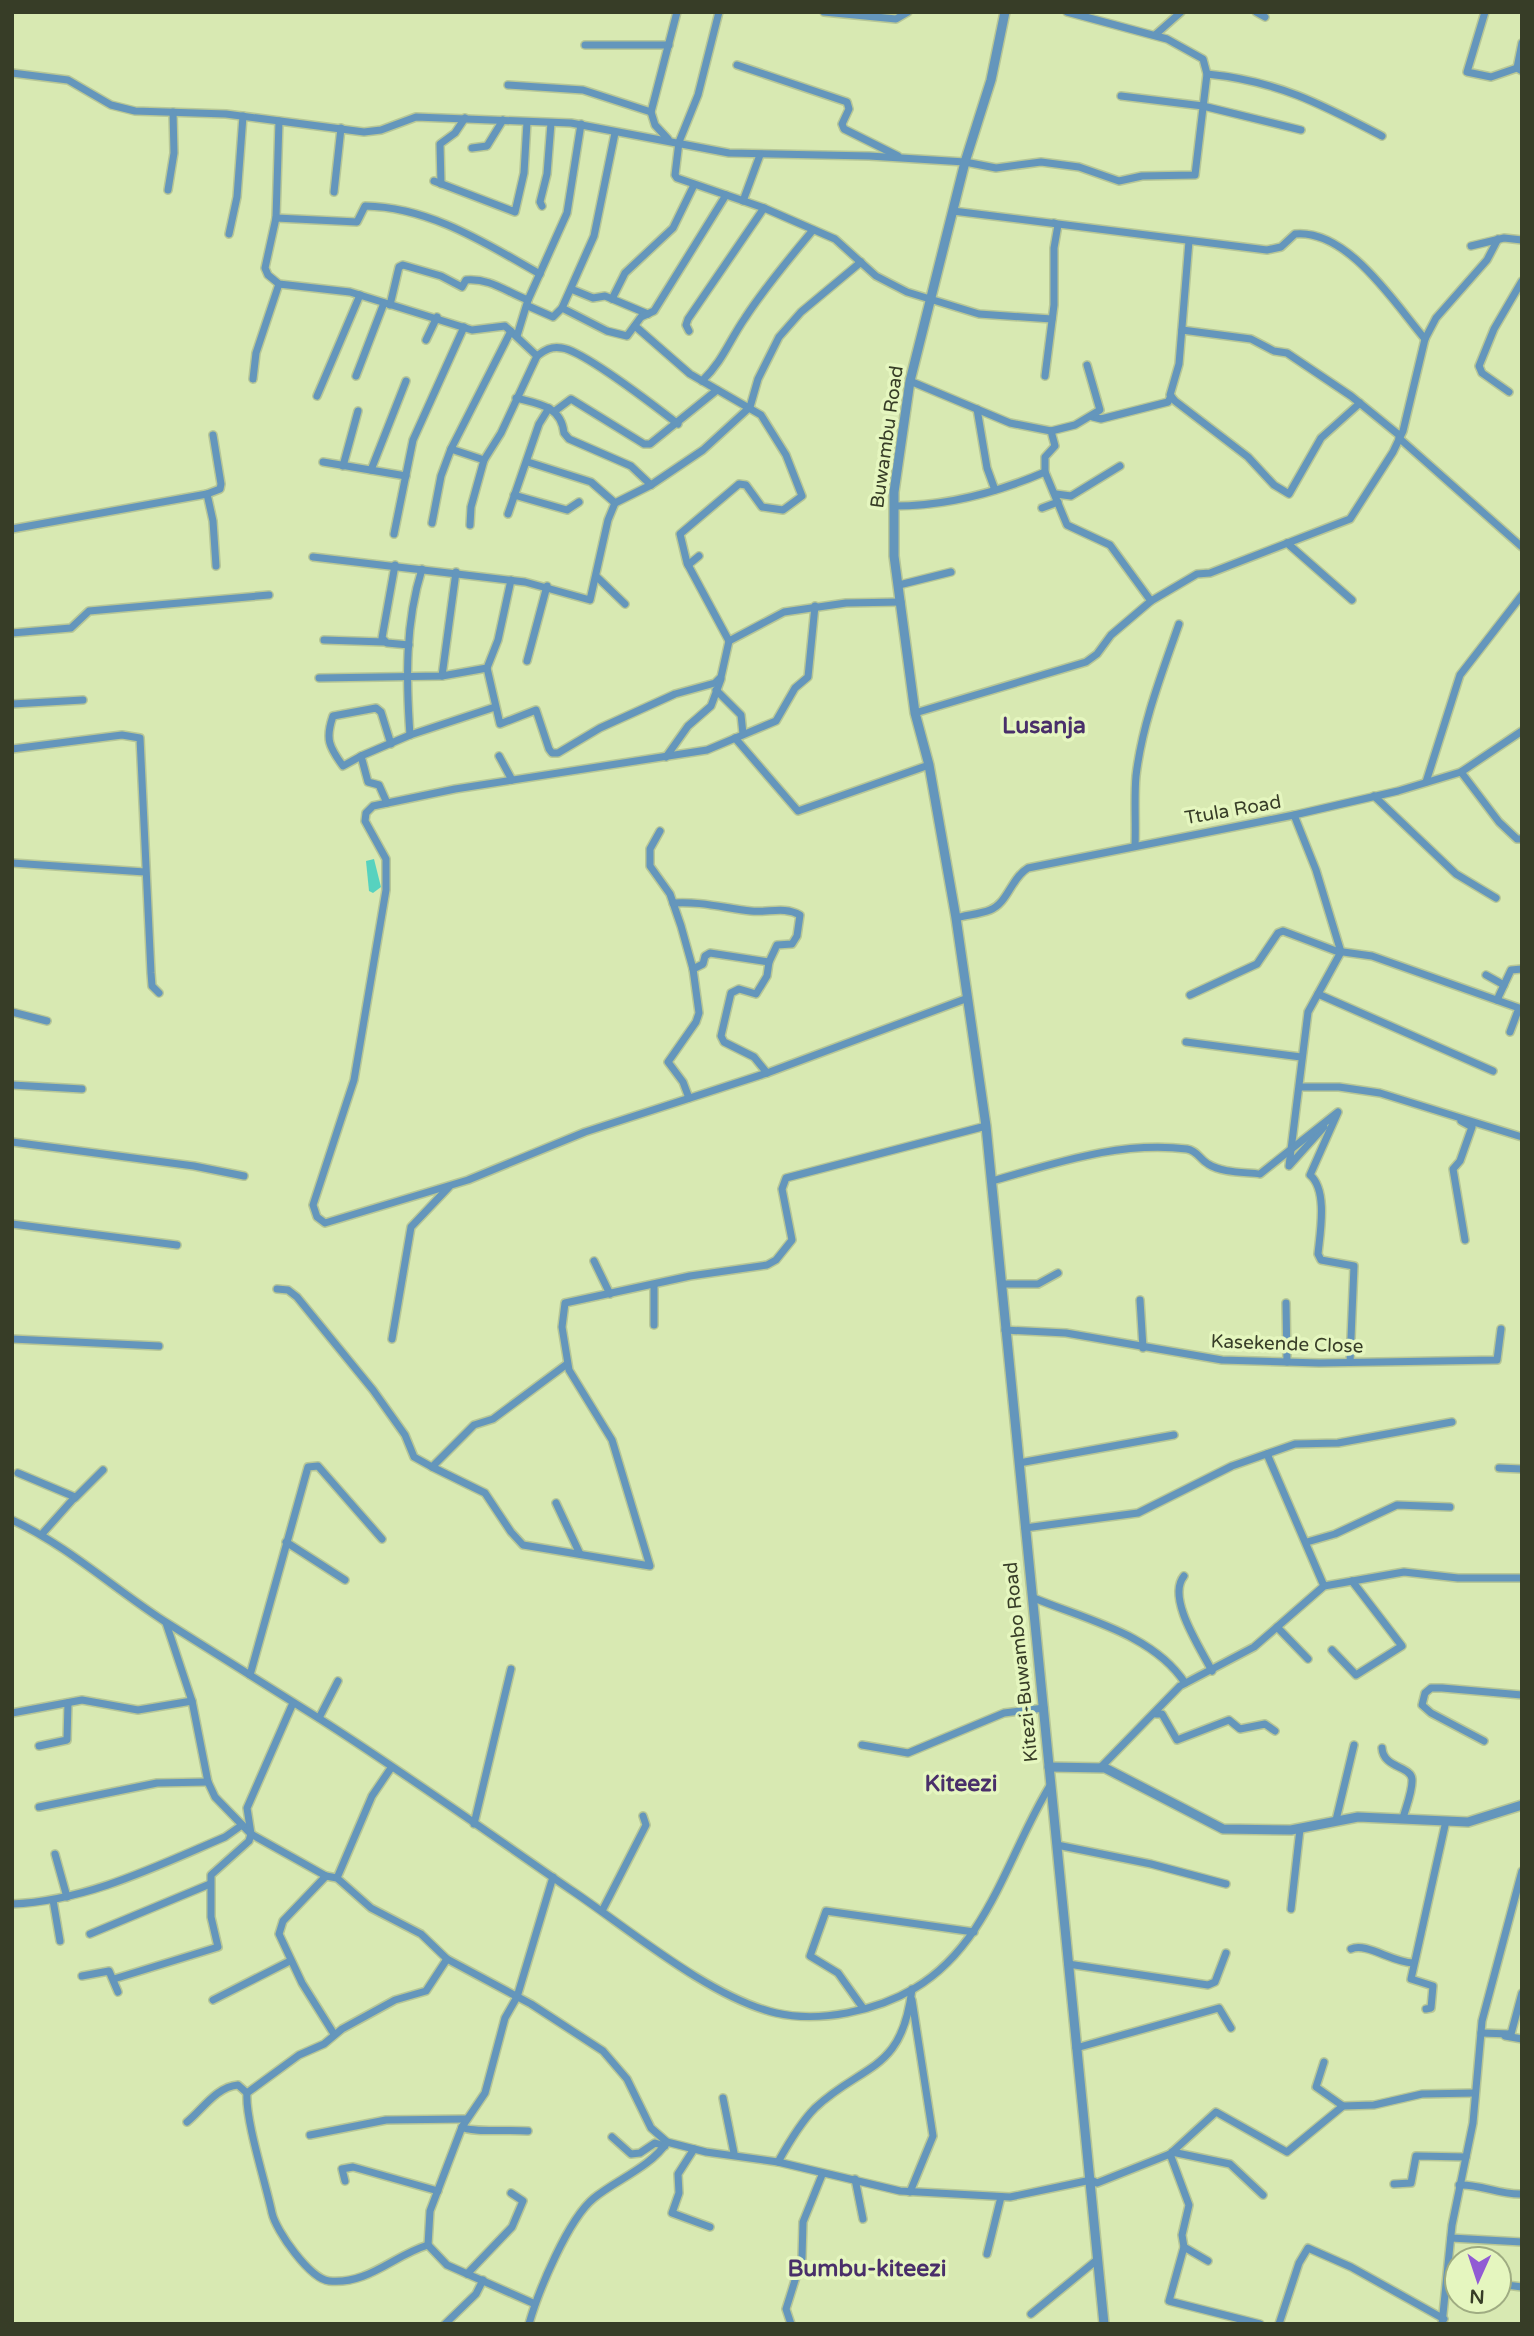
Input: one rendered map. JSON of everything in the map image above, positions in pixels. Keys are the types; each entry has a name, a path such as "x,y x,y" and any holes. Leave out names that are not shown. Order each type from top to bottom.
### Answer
{"street":[{"path":"668,140 655,125 651,112 677,12"},
{"path":"719,12 698,95 679,142 675,175 694,185 765,208 844,244 861,262 895,287 979,314 1052,319"},
{"path":"824,12 896,19 903,18 908,12"},
{"name":"Buwambu Road","path":"968,998 929,765 915,713 894,556 894,506 910,381 965,162 988,92 1005,12"},
{"path":"12,73 68,80 111,105 124,109 243,117 374,132 416,117 527,121 581,124 719,152 873,156 965,162 996,168 1041,162 1061,164 1119,181 1157,175 1195,175 1206,64 1182,45 1155,35 1067,12"},
{"path":"1155,35 1181,12"},
{"path":"1256,12 1265,17"},
{"path":"1485,12 1468,73 1491,77 1520,69 1522,43"},
{"path":"585,45 668,44"},
{"path":"737,65 847,102 849,109 842,127 901,158"},
{"path":"1207,74 1262,82 1306,98 1382,136"},
{"path":"508,85 583,90 651,112"},
{"path":"1121,96 1203,106 1301,130"},
{"path":"168,190 174,153 173,112"},
{"path":"229,234 237,197 243,117"},
{"path":"465,118 455,133 440,144 438,183 515,212 524,173 527,121"},
{"path":"472,148 487,146 503,120"},
{"path":"279,121 276,218 265,268 268,275 279,284 360,295 464,327 483,331 500,325 514,333 537,356"},
{"path":"542,206 540,202 547,174 551,123"},
{"path":"432,523 441,476 451,449 514,333 567,213 581,124"},
{"path":"334,192 341,128"},
{"path":"356,376 387,304 399,267 403,265 435,274 462,287 466,280 496,283 508,293 553,317 562,308 594,236 615,133"},
{"path":"873,156 880,146"},
{"path":"743,201 760,155"},
{"path":"612,299 625,273 673,228 694,185"},
{"path":"562,308 620,336 627,335 654,311 726,195"},
{"path":"276,218 357,222 365,206 414,211 442,221 540,274"},
{"path":"689,331 686,326 688,319 765,208"},
{"path":"953,211 1267,250 1281,247 1299,234 1336,246 1356,258 1425,340"},
{"path":"1045,376 1058,225 1054,223"},
{"path":"702,381 720,363 733,335 762,291 813,230"},
{"path":"1471,246 1498,239 1522,240"},
{"path":"915,713 1086,662 1097,654 1111,635 1151,601 1197,574 1210,573 1350,519 1403,431 1425,340 1436,318 1487,260 1498,239"},
{"path":"1093,416 1101,419 1168,402 1171,397 1179,364 1189,241"},
{"path":"313,556 511,580 547,586 590,600 608,520 615,503 651,485 703,450 750,407 758,379 779,337 801,312 861,262"},
{"path":"1509,392 1482,373 1479,366 1494,329 1522,281"},
{"path":"253,379 256,353 279,284"},
{"path":"571,289 593,298 605,296 648,314"},
{"path":"317,396 360,295"},
{"path":"426,341 437,317"},
{"path":"394,534 413,440 464,327"},
{"path":"635,327 702,381 761,415 778,441 802,498 783,510 762,507 746,485 739,484 680,534 688,565 729,641 711,706 688,726 666,757"},
{"path":"1182,330 1251,339 1274,351 1287,353 1360,403 1522,547"},
{"path":"470,525 471,508 484,460 537,356 548,348 556,347 576,353 678,424"},
{"path":"910,381 1010,423 1051,431 1064,429 1100,410 1100,402 1089,380 1087,365"},
{"path":"371,470 406,381"},
{"path":"508,514 539,424 552,410 571,399 644,444 654,442 717,390"},
{"path":"1171,397 1248,457 1273,485 1289,494 1321,438 1360,403"},
{"path":"516,398 552,410 563,423 564,433 569,439 631,466 651,485"},
{"path":"977,409 987,468 995,490"},
{"path":"343,466 358,411"},
{"path":"1051,431 1055,446 1045,457 1045,472 1067,525 1110,545 1151,601"},
{"path":"12,529 207,494 220,489 213,435"},
{"path":"451,449 484,460"},
{"path":"323,462 406,476"},
{"path":"527,462 591,482 615,503"},
{"path":"1042,508 1057,498 1070,496 1120,466"},
{"path":"894,506 941,504 995,490 1045,472"},
{"path":"207,494 213,521 216,566"},
{"path":"514,495 567,510 579,502"},
{"path":"1287,543 1352,600"},
{"path":"688,565 699,556"},
{"path":"384,642 387,599 395,565"},
{"path":"410,735 406,678 416,589 422,569"},
{"path":"442,676 456,572"},
{"path":"899,585 951,572"},
{"path":"597,577 625,604"},
{"path":"511,580 498,640 487,668 495,707 503,725 536,710 552,753 558,753 612,722 675,694 715,683 721,677"},
{"path":"527,661 547,586"},
{"path":"1426,782 1460,675 1522,595"},
{"path":"12,633 71,628 89,611 268,596"},
{"path":"729,641 784,612 815,606 901,602"},
{"path":"815,606 808,677 795,688 776,721 707,750 512,780 387,803 373,806 366,813 365,821 386,859 386,890 373,961 369,1004 354,1080 317,1194 314,1212 325,1223 450,1186 585,1132 767,1073 968,998"},
{"path":"1135,846 1136,777 1140,756 1153,700 1179,624"},
{"path":"324,640 409,645"},
{"path":"319,678 442,676 487,668"},
{"path":"716,690 741,715 739,736 798,811 929,765"},
{"path":"12,704 83,700"},
{"path":"391,744 381,712 376,708 333,716 327,734 333,753 343,766 361,756 391,744 410,735 495,707"},
{"name":"Ttula Road","path":"956,918 991,910 999,905 1018,874 1028,867 1294,815 1426,782 1461,772 1522,731"},
{"path":"12,749 122,735 140,738 150,973 152,986 159,993"},
{"path":"361,756 369,782 379,785 387,803"},
{"path":"499,756 512,780"},
{"path":"1461,772 1499,822 1517,839 1522,839"},
{"path":"1374,796 1456,874 1496,898"},
{"path":"1294,815 1316,870 1341,952 1308,1012 1301,1058 1301,1087 1289,1166 1338,1112"},
{"path":"660,831 650,849 650,866 673,903 693,968 698,1018 668,1062 684,1082 689,1098"},
{"path":"12,863 145,873"},
{"path":"673,903 701,903 752,911 775,909 797,913 800,919 797,936 792,944 778,945 769,962 767,976 756,994 739,989 731,993 721,1036 724,1042 754,1057 767,1073"},
{"path":"1190,995 1257,964 1280,931 1341,952 1372,956 1519,1008 1510,1032"},
{"path":"693,968 702,964 705,956 710,953 769,962"},
{"path":"1497,1000 1511,970 1522,969"},
{"path":"1486,975 1504,985"},
{"path":"1318,994 1493,1071"},
{"name":"Kitezi-Buwambo Road","path":"968,998 992,1181 1104,2324"},
{"path":"12,1012 47,1021"},
{"path":"1186,1042 1301,1058"},
{"path":"12,1085 82,1089"},
{"path":"1301,1087 1364,1090 1522,1137"},
{"path":"1441,1111 1472,1127 1460,1161 1453,1169 1465,1240"},
{"path":"992,1181 1092,1153 1133,1147 1190,1149 1206,1164 1219,1169 1261,1174 1338,1112"},
{"path":"1338,1112 1310,1175 1320,1194 1318,1254 1321,1260 1354,1266 1350,1362"},
{"path":"277,1289 288,1290 296,1297 373,1390 405,1436 414,1457 485,1493 510,1532 523,1545 610,1562 650,1566 612,1440 567,1364 562,1327 565,1303 764,1265 776,1260 791,1244 793,1236 783,1196 782,1186 786,1178 986,1126"},
{"path":"12,1142 194,1166 244,1176"},
{"path":"392,1339 411,1227 450,1186"},
{"path":"12,1224 177,1245"},
{"path":"594,1261 610,1294"},
{"path":"1002,1284 1038,1284 1058,1273"},
{"path":"654,1285 654,1325"},
{"path":"1140,1300 1143,1348"},
{"path":"1286,1303 1287,1362"},
{"name":"Kasekende Close","path":"1005,1330 1066,1333 1222,1360 1350,1362 1497,1360 1502,1329"},
{"path":"12,1339 159,1346"},
{"path":"432,1467 474,1425 493,1419 567,1364"},
{"path":"1025,1528 1138,1513 1232,1466 1305,1442 1338,1443 1451,1422"},
{"path":"1019,1463 1174,1435"},
{"path":"1267,1454 1324,1586"},
{"path":"250,1675 306,1470 314,1465 382,1539"},
{"path":"1499,1468 1522,1469"},
{"path":"42,1534 103,1470"},
{"path":"18,1473 72,1493 75,1498"},
{"path":"556,1503 580,1554"},
{"path":"1307,1542 1335,1534 1397,1505 1450,1507"},
{"path":"12,1520 42,1534 166,1623 318,1718 679,1965 749,2004 796,2015 825,2015 863,2008 912,1992 954,1958 974,1933 1051,1783"},
{"path":"286,1542 345,1580"},
{"path":"1101,1767 1185,1683 1254,1647 1324,1586 1404,1572 1458,1578 1522,1578"},
{"path":"1184,1576 1178,1589 1185,1620 1212,1671"},
{"path":"1332,1650 1356,1675 1402,1646 1352,1581"},
{"path":"1034,1598 1147,1645 1174,1668 1185,1683"},
{"path":"166,1623 192,1701 208,1782 215,1797 251,1834 326,1876 337,1878 370,1908 421,1934 447,1959 517,1997 603,2051 627,2079 651,2128 666,2144"},
{"path":"1277,1627 1308,1659"},
{"path":"474,1824 511,1670"},
{"path":"318,1718 338,1681"},
{"path":"1484,1741 1431,1713 1422,1705 1425,1693 1431,1688 1442,1688 1522,1695"},
{"path":"12,1713 88,1700 138,1710 192,1701"},
{"path":"39,1746 66,1740 68,1703"},
{"path":"114,1979 218,1947 211,1917 212,1872 239,1852 251,1834 247,1808 293,1703"},
{"path":"862,1745 908,1753 1004,1713 1044,1708"},
{"path":"1156,1714 1162,1714 1177,1740 1229,1720 1240,1729 1265,1724 1275,1731"},
{"path":"1336,1820 1354,1745"},
{"path":"1382,1748 1387,1760 1410,1773 1412,1779 1403,1818"},
{"path":"1049,1768 1101,1767 1217,1827 1300,1829 1358,1817 1468,1822 1522,1805"},
{"path":"337,1878 358,1825 383,1776 391,1768"},
{"path":"39,1807 158,1783 208,1782"},
{"path":"602,1912 646,1825 643,1816"},
{"path":"1426,2009 1430,2008 1434,1988 1412,1981 1413,1963 1446,1821"},
{"path":"12,1904 54,1900 96,1889 225,1837 242,1825"},
{"path":"1292,1909 1300,1829"},
{"path":"1057,1845 1151,1864 1226,1884"},
{"path":"55,1854 67,1897"},
{"path":"1451,2245 1475,2093 1480,2033 1522,1871"},
{"path":"326,1876 280,1928 279,1934 290,1961 334,2034"},
{"path":"535,2304 441,2260 428,2245 430,2211 464,2123 485,2093 507,2009 517,1997 553,1877"},
{"path":"90,1934 210,1884"},
{"path":"54,1900 60,1941"},
{"path":"863,2008 838,1973 810,1956 826,1911 974,1933"},
{"path":"1350,1949 1370,1948 1387,1959 1413,1963"},
{"path":"1068,1964 1208,1985 1215,1982 1226,1953"},
{"path":"247,2093 299,2055 324,2045 334,2034 396,2000 426,1991 447,1959"},
{"path":"213,2000 290,1961"},
{"path":"82,1976 105,1970 114,1979 118,1993"},
{"path":"778,2162 815,2108 886,2058 903,2027 912,1992"},
{"path":"910,2192 933,2136 912,1992"},
{"path":"1505,2036 1511,2034 1522,1993"},
{"path":"1076,2048 1219,2008 1231,2028"},
{"path":"1480,2033 1522,2039"},
{"path":"1324,2063 1316,2087 1343,2106 1374,2105 1422,2094 1475,2093"},
{"path":"187,2122 208,2100 232,2086 239,2085 247,2093 272,2213 301,2262 317,2277 335,2281 371,2274 428,2245"},
{"path":"723,2098 734,2153"},
{"path":"612,2137 631,2154 640,2153 655,2143 666,2144 724,2155 734,2153 822,2175 855,2179 910,2192 1001,2197 1032,2195 1091,2180 1101,2182 1171,2153 1216,2112 1287,2152 1343,2106"},
{"path":"310,2135 386,2120 464,2123"},
{"path":"464,2123 468,2131 493,2128 528,2131"},
{"path":"529,2324 547,2273 587,2204 666,2144"},
{"path":"694,2149 678,2174 679,2193 672,2213 710,2227"},
{"path":"1171,2153 1230,2164 1263,2195"},
{"path":"1171,2153 1189,2205 1182,2235 1184,2247 1169,2301 1260,2324"},
{"path":"1394,2184 1411,2183 1416,2156 1466,2157"},
{"path":"345,2181 342,2169 353,2167 438,2191"},
{"path":"791,2324 786,2309 802,2258 803,2222 822,2175"},
{"path":"855,2179 863,2219"},
{"path":"1459,2185 1475,2186 1496,2193 1522,2194"},
{"path":"467,2274 519,2216 523,2201 511,2193"},
{"path":"987,2254 1001,2197"},
{"path":"1451,2238 1522,2242"},
{"path":"1184,2247 1208,2261"},
{"path":"1279,2324 1299,2263 1308,2248 1351,2267 1443,2321"},
{"path":"1031,2314 1098,2259"},
{"path":"445,2324 475,2294 483,2280"}],"water":[{"path":"374,859 381,887 373,893 369,891 366,861"}],"district":[{"name":"Lusanja","path":"1044,726"},
{"name":"Kiteezi","path":"961,1784"},
{"name":"Bumbu-kiteezi","path":"867,2269"}]}
